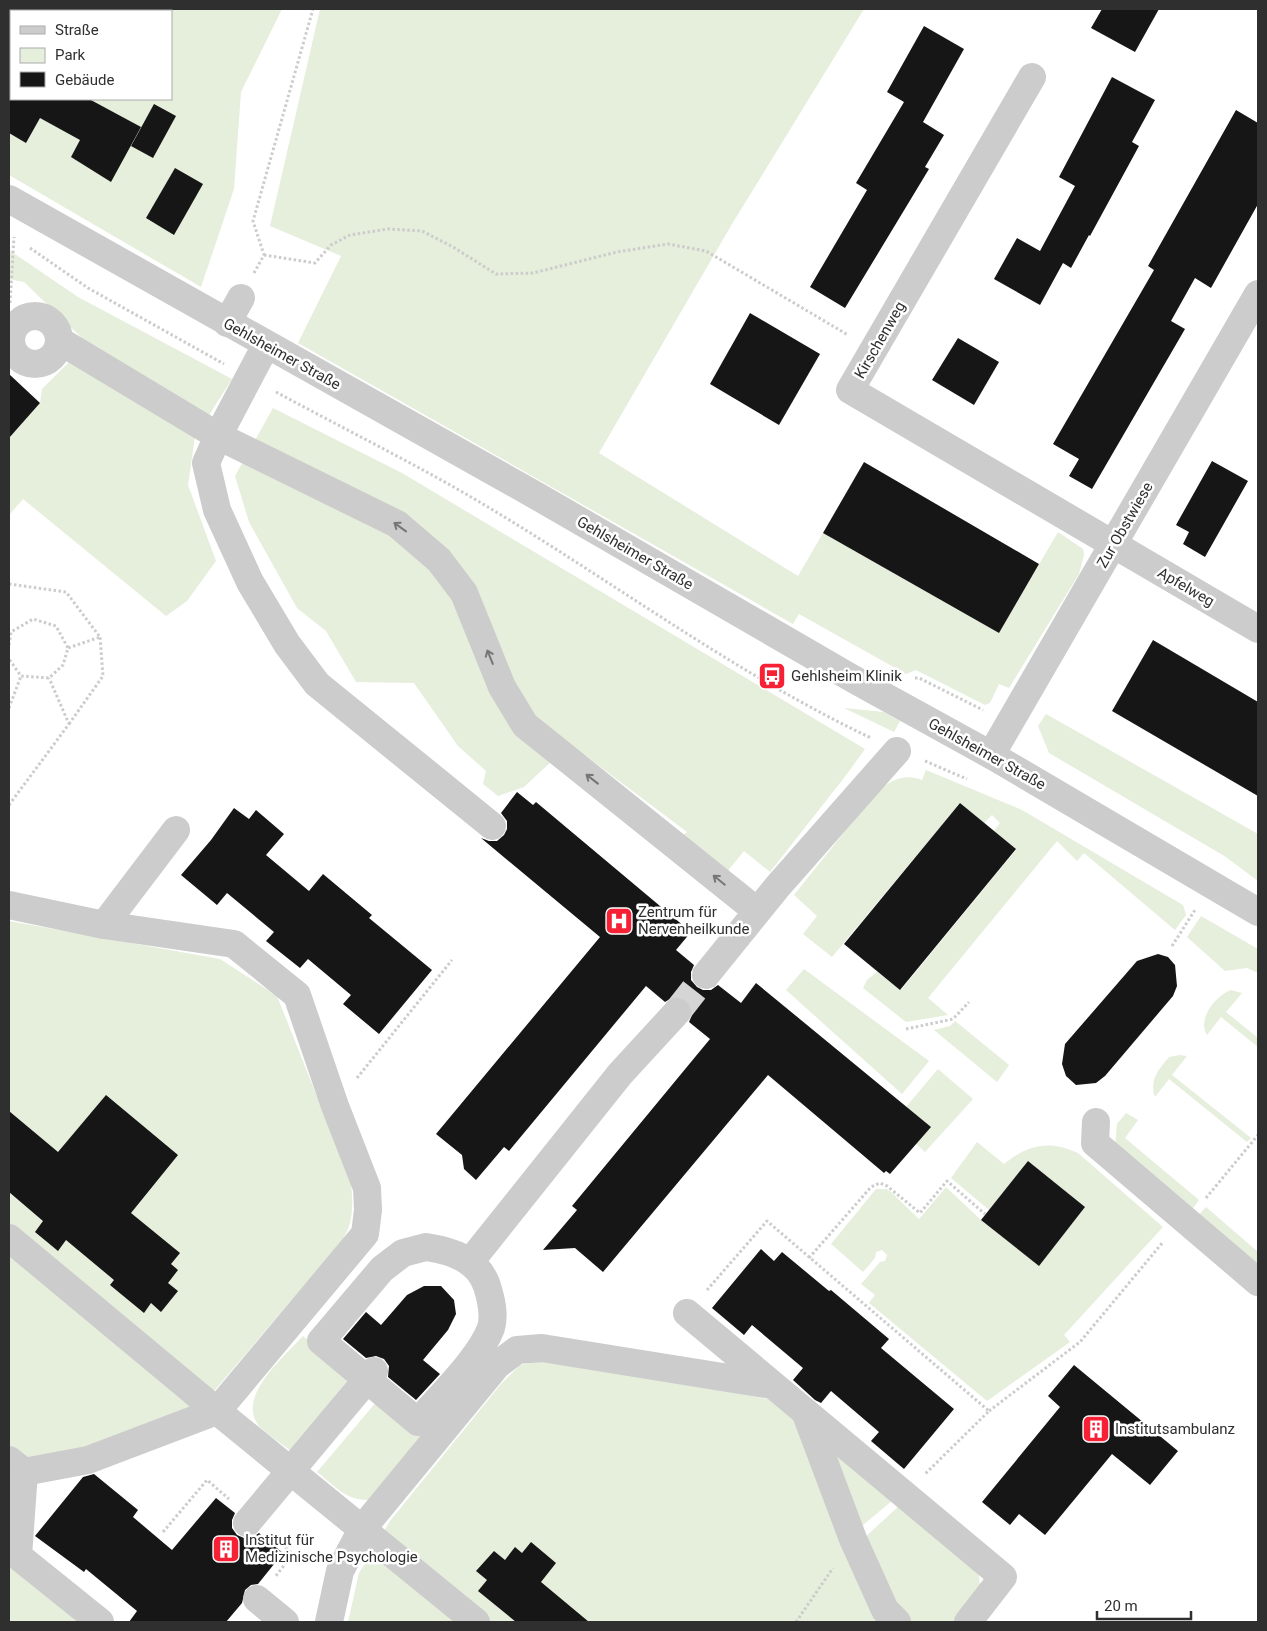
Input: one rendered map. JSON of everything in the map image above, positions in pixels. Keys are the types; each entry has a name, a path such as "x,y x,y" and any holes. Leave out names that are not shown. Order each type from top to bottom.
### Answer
{"street":[{"name":"Kirschenweg","path":"1032,77 850,390 1114,546"},
{"name":"Gehlsheimer Straße","path":"9,199 535,495 855,680 991,755 1258,912"},
{"name":"Zur Obstwiese","path":"991,755 1114,546 1258,294"},
{"path":"227,323 241,298"},
{"path":"16,307 43,316 55,326 60,341 56,353 48,361 32,365 17,358 9,343 16,307"},
{"path":"60,341 218,436 397,524 439,560 464,593 502,688 525,726 757,911"},
{"path":"266,345 218,436 206,464 217,510 250,582 287,644 317,684 492,826"},
{"name":"Apfelweg","path":"1114,546 1258,629"},
{"path":"706,975 757,911 897,750"},
{"path":"104,925 176,830"},
{"path":"9,905 104,925 234,944 297,995 335,1106 367,1188 368,1210 365,1234 217,1411 88,1460 16,1466 18,1556 100,1622"},
{"path":"470,1262 620,1074 677,1012"},
{"path":"1096,1122 1095,1143 1258,1282"},
{"path":"9,1238 217,1411 292,1470 476,1622"},
{"path":"426,1247 450,1250 470,1262 485,1279 492,1301 492,1326 480,1351 418,1422 370,1375 321,1341 382,1269 403,1253 426,1247"},
{"path":"687,1313 1003,1577 968,1622"},
{"path":"329,1622 340,1571 362,1529 497,1365 517,1350 542,1348 772,1385"},
{"path":"247,1523 370,1375"},
{"path":"806,1414 853,1539 885,1610 897,1622"},
{"path":"257,1599 286,1622"}],"path":[{"path":"241,298 264,255 253,221 313,9"},
{"path":"264,255 315,263 331,245 350,235 388,229 422,231 453,247 496,274 523,274 561,267 617,252 668,244 706,251 874,350"},
{"path":"9,234 21,242"},
{"path":"14,237 16,307"},
{"path":"29,247 88,288 249,378 460,490 711,648 826,716 897,750 976,782"},
{"path":"9,584 66,592 100,637 103,676 9,805"},
{"path":"9,645 10,632 33,619 56,626 68,648 63,665 49,678 21,676"},
{"path":"68,648 100,637"},
{"path":"9,659 21,676"},
{"path":"9,708 21,676"},
{"path":"49,678 69,724"},
{"path":"911,679 919,678 1008,724"},
{"path":"1172,946 1199,903"},
{"path":"335,1106 452,960"},
{"path":"906,1029 953,1020 969,1002"},
{"path":"904,1494 989,1410 1080,1342 1258,1135"},
{"path":"809,1258 871,1187 880,1183 887,1186 920,1213 947,1181 985,1214"},
{"path":"687,1313 767,1221 989,1410"},
{"path":"796,1622 853,1539"}],"green space":[{"path":"9,9 282,9 241,92 234,189 201,287 9,175"},
{"path":"320,9 864,9 732,224 599,453 798,576 823,533 999,633 1058,532 1083,549 1084,555 1079,574 1009,688 999,684 990,703 985,705 916,670 906,674 799,614 793,624 298,343 341,256 270,226"},
{"path":"9,250 78,297 232,379 195,437 188,485 216,561 187,601 166,616 23,499 9,515 9,438 40,403 42,389 67,364 84,340 24,282 9,279"},
{"path":"273,408 402,473 865,749 770,872 744,851 726,873 682,836 687,832 570,744 524,787 498,796 483,784 486,771 458,746 414,683 356,682 326,631 297,608 249,522 235,476"},
{"path":"844,708 884,712 900,721 894,732"},
{"path":"1046,714 1258,834 1258,881 1226,857 1049,753 1038,726"},
{"path":"926,770 1022,810 1183,905 1186,915 1175,930 1084,853 1077,861 1057,841 928,998 948,1015 906,1022 863,988 867,980 877,972 901,990 1016,850 994,831 1000,823 992,815 984,823 960,803 832,957 803,934 817,916 794,895 874,795 890,782 902,778 908,777 922,780"},
{"path":"1201,916 1258,949 1258,973 1247,968 1225,971 1187,937"},
{"path":"9,921 220,959 277,996 351,1182 352,1206 348,1228 341,1242 202,1405 73,1454 9,1467"},
{"path":"804,969 929,1061 902,1094 786,990"},
{"path":"1231,990 1242,993 1226,1012 1258,1038 1258,1047 1221,1017 1207,1035 1204,1022 1209,1009 1219,997"},
{"path":"955,1021 1009,1065 997,1082 934,1030 950,1026"},
{"path":"1187,1056 1172,1075 1251,1138 1247,1142 1169,1079 1155,1097 1153,1085 1156,1075 1169,1057"},
{"path":"938,1069 973,1099 925,1152 912,1140 922,1137 927,1129 906,1107"},
{"path":"1126,1113 1138,1120 1125,1138 1199,1200 1189,1214 1115,1146 1117,1124"},
{"path":"977,1142 1004,1164 1022,1152 1040,1146 1058,1146 1078,1153 1163,1227 1064,1335 1070,1342 987,1401 869,1303 875,1295 861,1284 880,1262 885,1261 887,1255 882,1250 876,1252 875,1258 863,1272 831,1244 876,1189 886,1189 891,1192 919,1219 946,1187 981,1220 1039,1265 1085,1207 1028,1161 989,1210 951,1178"},
{"path":"1206,1207 1258,1252 1258,1271 1195,1219"},
{"path":"303,1336 351,1376 291,1451 260,1427 254,1416 253,1403 257,1391 265,1378"},
{"path":"546,1360 639,1374 772,1400 801,1424 884,1622 348,1622 359,1573 390,1521 501,1384 520,1365"},
{"path":"378,1400 425,1438 377,1499 358,1499 344,1493 317,1472"},
{"path":"824,1441 893,1500 857,1530"},
{"path":"899,1506 978,1571 981,1590 956,1622 906,1622 862,1540"},
{"path":"9,1556 85,1622 9,1622"}],"building":[{"path":"1102,9 1159,9 1135,52 1091,28"},
{"path":"924,26 964,49 923,122 944,135 925,167 929,169 845,308 810,287 867,190 856,183 904,102 887,92"},
{"path":"1112,77 1155,100 1132,142 1139,146 1090,236 1071,268 1063,263 1040,305 994,279 1017,238 1040,251 1075,186 1059,177"},
{"path":"9,99 91,100 141,127 111,182 71,157 80,140 40,118 26,143 9,133"},
{"path":"154,104 176,116 153,158 131,146"},
{"path":"1236,110 1258,123 1258,204 1211,288 1195,278 1171,321 1185,329 1092,489 1069,476 1079,459 1053,444 1154,270 1148,266"},
{"path":"175,168 203,184 174,235 146,218"},
{"path":"750,313 820,354 779,425 710,384"},
{"path":"958,338 999,362 974,405 932,380"},
{"path":"9,374 40,403 9,438"},
{"path":"1212,461 1248,481 1205,557 1183,544 1189,532 1176,525"},
{"path":"864,462 1039,564 999,633 823,533"},
{"path":"1153,640 1258,702 1258,796 1112,711"},
{"path":"517,792 533,805 536,802 691,932 676,950 694,965 691,972 691,980 697,987 703,990 711,990 718,985 741,1003 756,983 931,1127 890,1174 886,1171 884,1173 768,1075 603,1272 575,1248 543,1250 577,1210 572,1206 710,1039 689,1022 692,1008 687,1000 673,997 665,1002 646,986 509,1151 504,1147 476,1180 464,1169 462,1155 436,1134 600,937 481,838 497,841 504,835 507,829 507,821 501,813"},
{"path":"960,803 1016,849 900,990 844,944"},
{"path":"234,808 249,819 256,810 284,834 266,855 309,891 323,874 372,915 369,918 432,970 379,1034 343,1004 351,995 308,959 300,968 266,941 274,932 227,893 217,905 181,875 211,840"},
{"path":"1158,954 1168,957 1175,965 1177,986 1173,996 1105,1076 1096,1083 1076,1085 1066,1076 1062,1064 1065,1044 1137,961"},
{"path":"106,1095 178,1155 131,1213 180,1253 171,1264 178,1270 168,1283 178,1291 161,1312 151,1303 144,1313 110,1285 114,1280 66,1240 58,1251 35,1232 43,1221 9,1192 9,1111 58,1152"},
{"path":"1028,1161 1085,1207 1039,1266 981,1220"},
{"path":"761,1249 774,1261 782,1252 829,1291 831,1290 889,1339 881,1348 954,1409 904,1469 871,1441 879,1432 831,1391 821,1403 815,1400 793,1380 803,1368 752,1325 744,1335 712,1308"},
{"path":"424,1286 441,1286 454,1300 456,1314 448,1330 423,1360 440,1374 416,1400 388,1377 389,1366 384,1359 376,1356 366,1358 343,1339 366,1312 381,1325 407,1295"},
{"name":"Institutsambulanz","path":"1074,1365 1178,1451 1150,1485 1112,1454 1045,1535 1019,1514 1010,1525 982,1502 1060,1407 1048,1396"},
{"name":"Institut für Medizinische Psychologie","path":"94,1474 138,1510 133,1517 172,1550 216,1498 235,1513 232,1520 232,1528 237,1535 244,1538 252,1538 259,1533 283,1553 258,1584 251,1585 245,1590 242,1603 226,1622 129,1622 137,1611 86,1569 84,1572 35,1536 83,1477"},
{"path":"531,1542 556,1563 541,1582 589,1622 516,1622 478,1591 487,1580 476,1571 494,1551 505,1560 515,1547 522,1553"}],"tunnel":[{"path":"677,1012 706,975"}],"place":[{"name":"Gehlsheim Klinik","path":"772,676"},
{"name":"Zentrum für Nervenheilkunde","path":"619,921"},
{"name":"Institutsambulanz","path":"1096,1429"},
{"name":"Institut für Medizinische Psychologie","path":"226,1549"}]}
